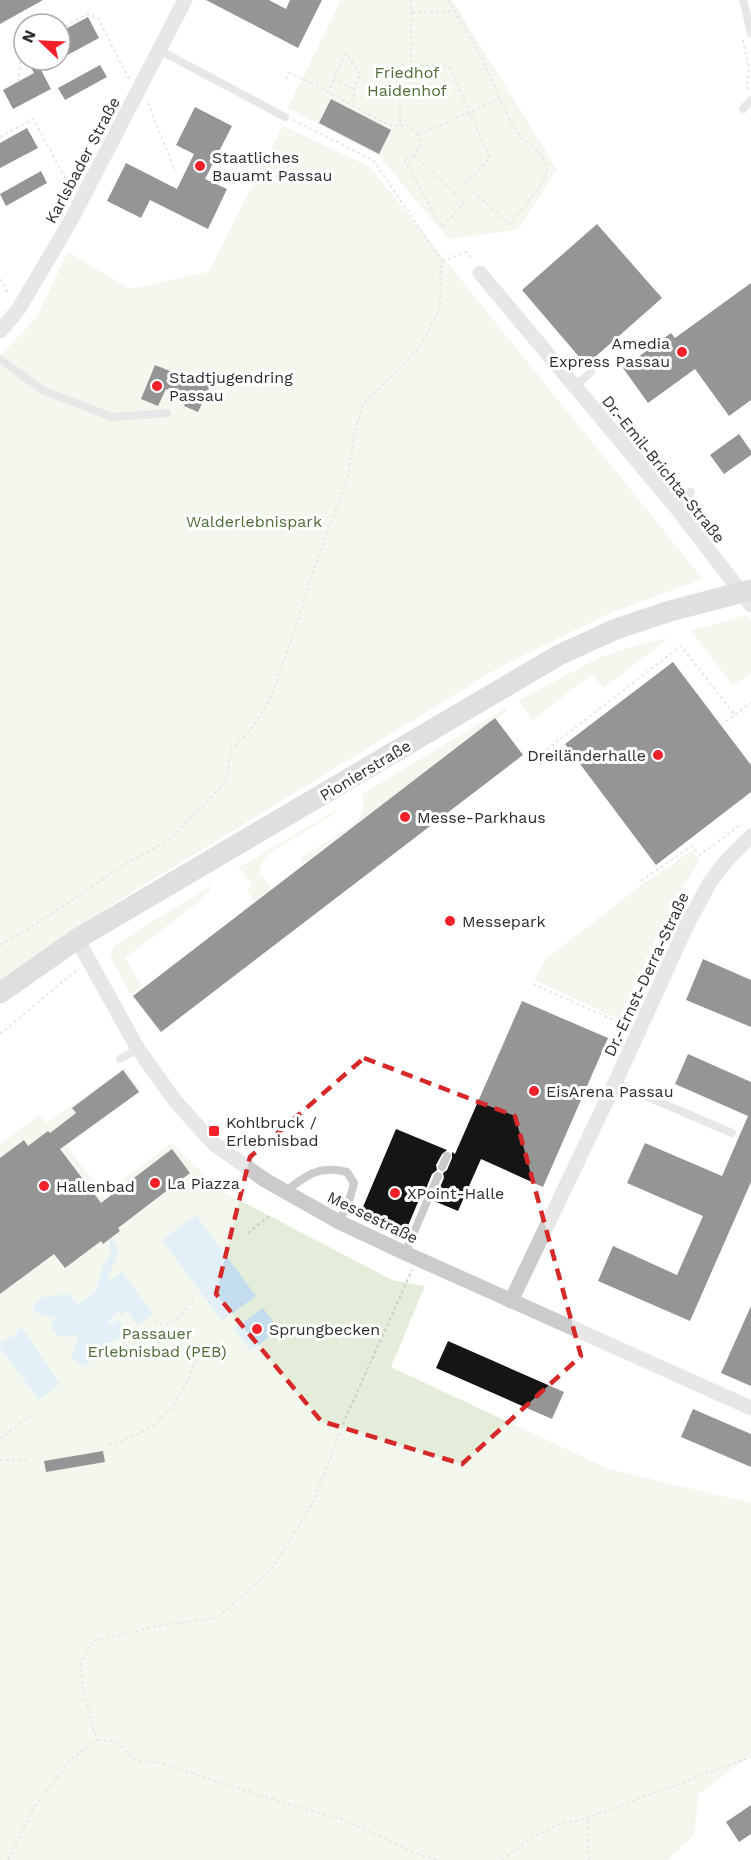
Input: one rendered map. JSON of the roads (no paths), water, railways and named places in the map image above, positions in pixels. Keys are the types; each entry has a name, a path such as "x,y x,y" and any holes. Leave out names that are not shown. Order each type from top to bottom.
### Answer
{"main road":[{"name":"Pionierstraße","path":"0,993 77,939 559,655 616,629 670,611 748,596"}],"street":[{"name":"Karlsbader Straße","path":"0,331 18,310 70,222 136,84 159,50 185,0"},
{"name":"Dr.-Emil-Brichta-Straße","path":"480,273 748,596"},
{"name":"Dr.-Ernst-Derra-Straße","path":"511,1301 615,1083 685,929 710,882 727,860 750,837"},
{"name":"Messestraße","path":"77,939 138,1048 176,1102 214,1144 285,1192 339,1222 751,1408"}],"lane":[{"path":"743,0 751,33"},
{"path":"159,50 285,117"},
{"path":"743,109 751,100"},
{"path":"0,359 42,390 112,417 167,413"},
{"path":"574,387 591,372"},
{"path":"675,507 691,492"},
{"path":"120,1059 138,1048"},
{"path":"615,1083 732,1133"},
{"path":"442,1167 447,1156"},
{"path":"285,1192 318,1170 335,1169 347,1172 354,1183 339,1222"},
{"path":"411,1256 438,1176"}],"water":[{"path":"196,1215 256,1296 222,1321 162,1240"},
{"path":"113,1238 118,1253 108,1282 122,1272 153,1314 138,1325 127,1310 121,1315 118,1311 107,1324 120,1320 125,1335 110,1343 84,1367 71,1358 79,1334 71,1337 57,1335 51,1328 56,1318 38,1314 32,1306 43,1297 69,1294 78,1305 96,1291 102,1267 111,1255 109,1240"},
{"name":"Sprungbecken","path":"263,1308 279,1329 251,1351 234,1329"},
{"path":"21,1326 60,1384 39,1400 0,1348 0,1343 15,1335"}],"place":[{"name":"Staatliches Bauamt Passau","path":"200,166"},
{"name":"Amedia Express Passau","path":"682,352"},
{"name":"Stadtjugendring Passau","path":"157,386"},
{"name":"Dreiländerhalle","path":"658,755"},
{"name":"Messe-Parkhaus","path":"405,817"},
{"name":"Messepark","path":"450,921"},
{"name":"EisArena Passau","path":"534,1091"},
{"name":"Kohlbruck / Erlebnisbad","path":"214,1131"},
{"name":"La Piazza","path":"155,1183"},
{"name":"Hallenbad","path":"44,1186"},
{"name":"XPoint-Halle","path":"395,1193"},
{"name":"Sprungbecken","path":"257,1329"}],"park label":[{"name":"Friedhof Haidenhof","path":"407,81"},
{"name":"Walderlebnispark","path":"254,521"},
{"name":"Passauer Erlebnisbad (PEB)","path":"157,1342"}]}
